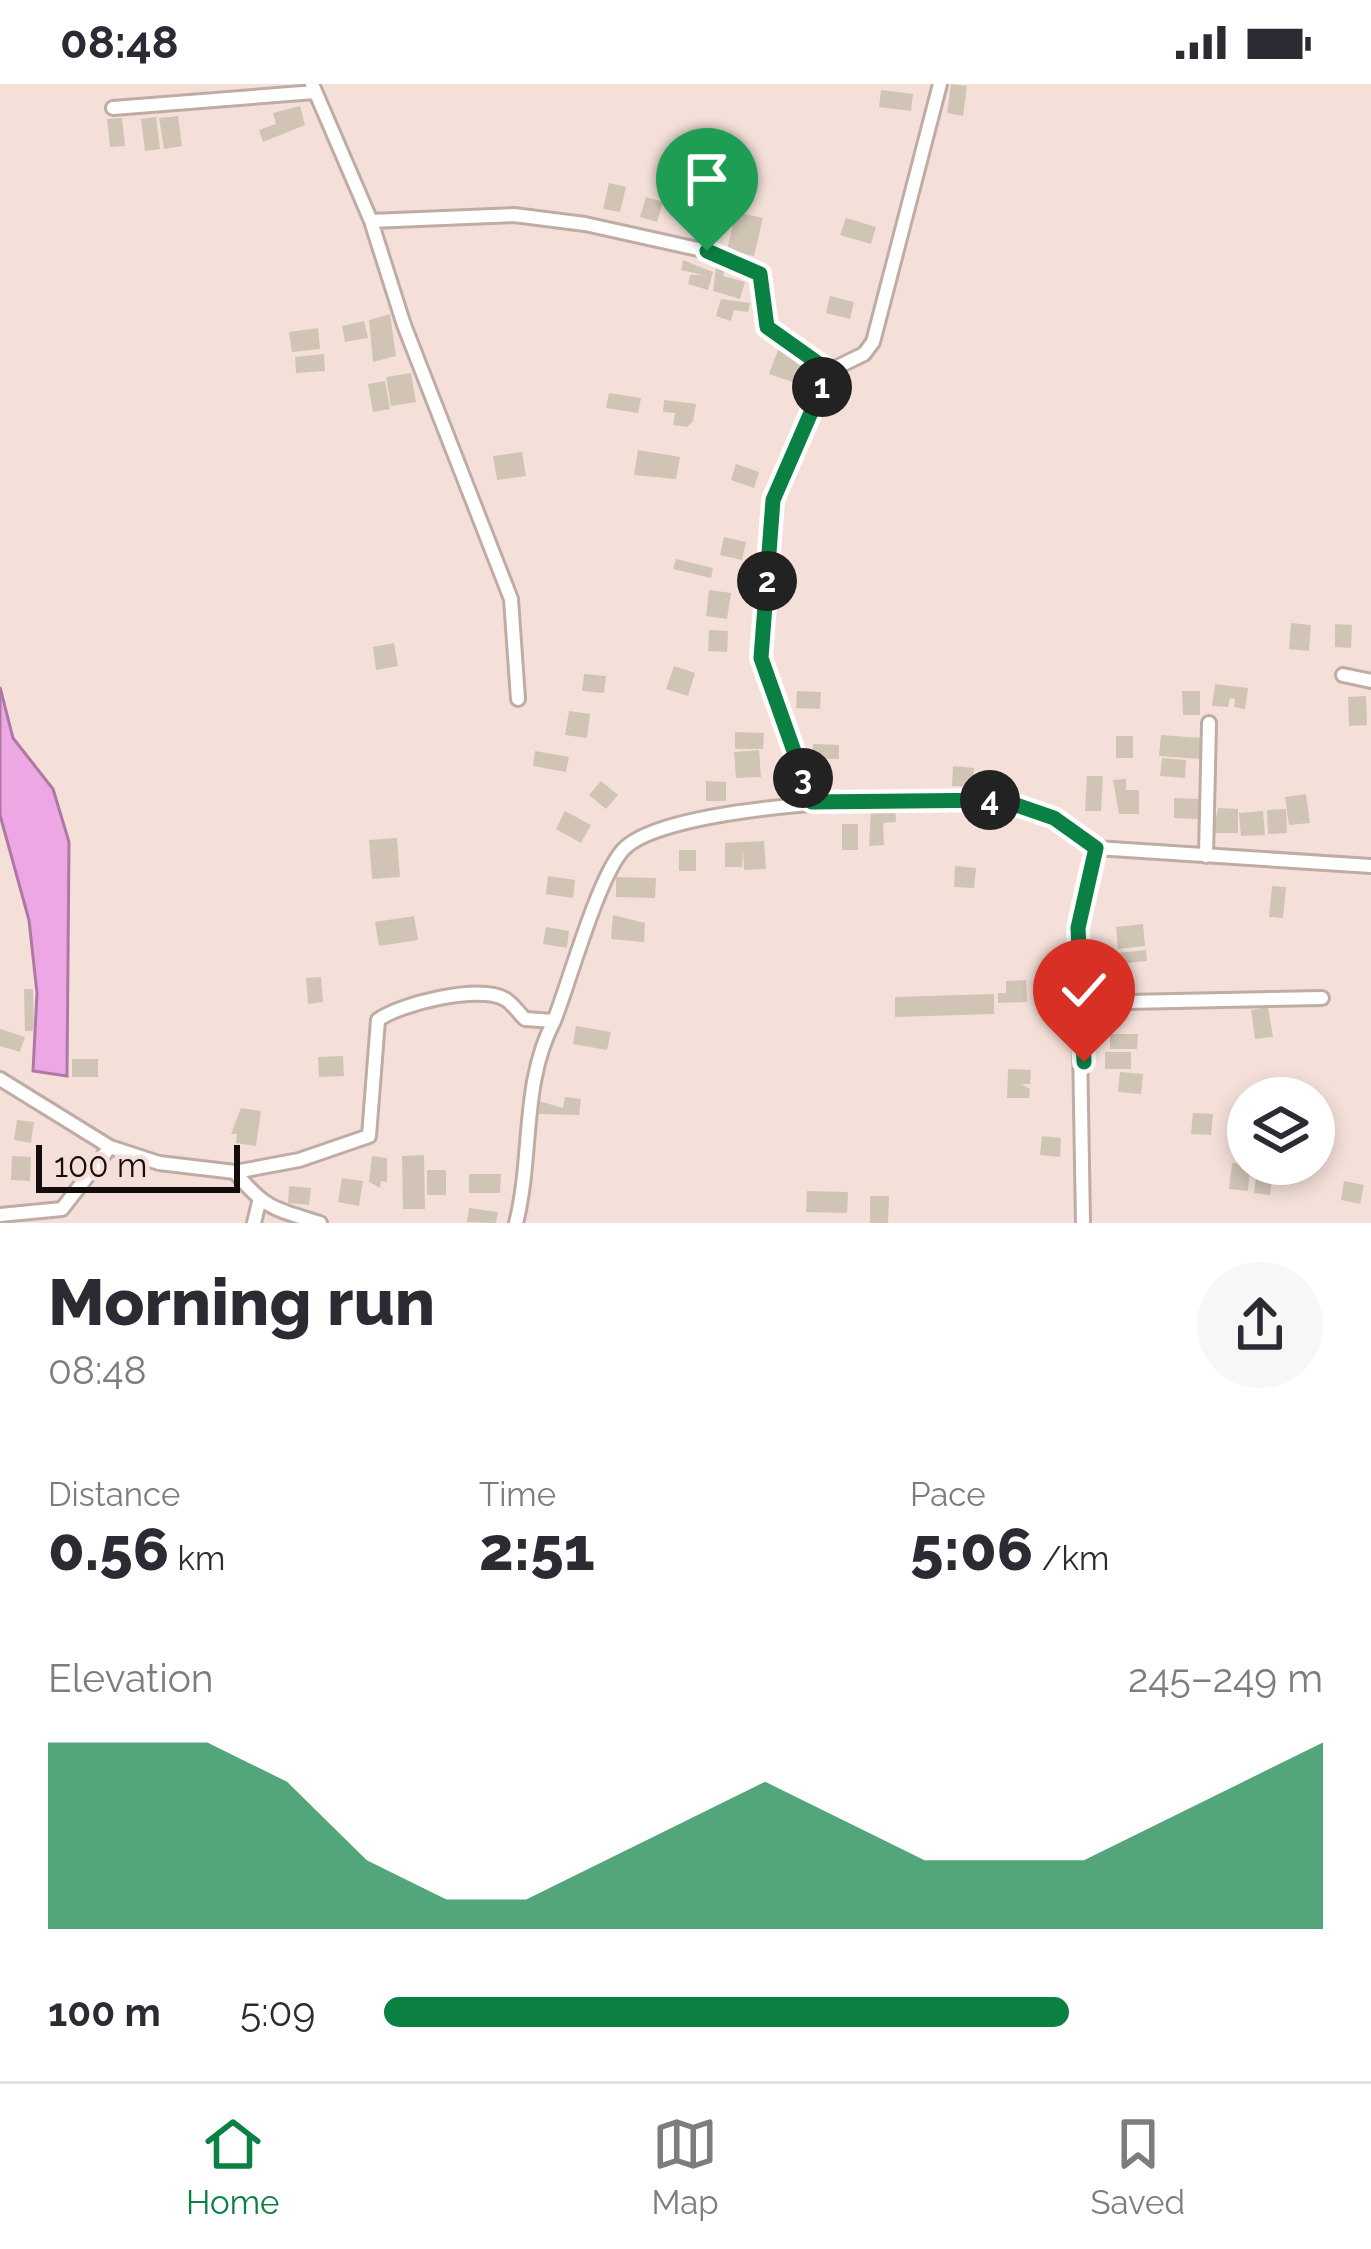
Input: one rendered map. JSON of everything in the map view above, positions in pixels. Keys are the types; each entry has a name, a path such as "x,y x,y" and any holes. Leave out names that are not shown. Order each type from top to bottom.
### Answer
{"street":[{"path":"812,802 761,658 773,500 829,371 864,354 873,342 940,84"},
{"path":"113,108 314,88 370,220 404,326 511,599 518,699"},
{"path":"370,220 514,215 707,251 760,274 767,327 829,371"},
{"path":"1343,675 1371,680"},
{"path":"1206,856 1210,723"},
{"path":"516,1223 537,1052 623,850 658,828 812,802 1002,800 1054,818 1096,848 1371,866"},
{"path":"1083,1223 1084,1062 1078,928 1096,848"},
{"path":"0,1079 110,1148 159,1162 235,1172 299,1160 369,1136 378,1020 396,1006 473,993 503,998 525,1019 554,1021"},
{"path":"1078,1003 1322,998"},
{"path":"0,1215 62,1209 110,1148"},
{"path":"235,1172 260,1202 280,1214 320,1223"},
{"path":"254,1223 260,1202"}],"shaded area":[{"path":"0,687 13,738 53,789 69,842 67,1076 33,1071 37,993 29,920 0,815"}],"building":[{"path":"951,84 967,86 963,116 947,113"},
{"path":"881,90 913,94 911,111 879,107"},
{"path":"300,106 305,125 263,142 259,130 276,124 273,113"},
{"path":"178,116 182,146 164,149 159,118"},
{"path":"156,117 160,149 145,151 141,119"},
{"path":"122,118 125,146 110,147 107,119"},
{"path":"609,183 626,187 620,212 603,209"},
{"path":"646,197 663,202 657,222 640,217"},
{"path":"736,212 763,218 754,256 727,250"},
{"path":"846,218 876,227 871,244 840,235"},
{"path":"683,260 713,272 708,290 688,284 690,275 703,275 681,270"},
{"path":"716,267 725,269 723,276 745,282 740,299 713,291"},
{"path":"830,296 854,302 850,319 826,313"},
{"path":"721,299 750,303 748,312 734,310 731,321 716,316"},
{"path":"390,314 396,356 373,362 369,320"},
{"path":"364,321 368,338 345,342 342,326"},
{"path":"318,328 320,349 292,352 289,332"},
{"path":"778,350 807,361 799,384 769,374"},
{"path":"324,354 325,371 296,373 295,357"},
{"path":"411,373 416,402 391,406 386,377"},
{"path":"385,381 390,409 373,412 368,384"},
{"path":"609,393 641,398 638,413 606,408"},
{"path":"664,400 696,404 693,421 687,427 673,425 675,413 663,412"},
{"path":"638,450 680,457 676,479 634,475"},
{"path":"522,452 526,476 497,480 493,456"},
{"path":"736,464 759,472 754,488 731,480"},
{"path":"724,537 746,542 742,560 720,555"},
{"path":"676,559 713,568 711,578 673,569"},
{"path":"709,590 731,593 727,619 706,616"},
{"path":"1291,623 1311,625 1309,651 1289,649"},
{"path":"1335,624 1352,625 1351,648 1335,647"},
{"path":"709,630 728,631 727,652 708,651"},
{"path":"394,643 398,666 376,670 373,647"},
{"path":"674,666 695,673 688,696 666,689"},
{"path":"584,674 606,676 604,693 582,691"},
{"path":"1215,684 1248,688 1245,709 1234,707 1235,699 1230,698 1228,707 1212,706"},
{"path":"797,691 821,692 820,709 796,708"},
{"path":"1182,691 1200,691 1200,715 1183,715"},
{"path":"1366,696 1367,725 1349,726 1348,697"},
{"path":"569,711 590,714 587,738 565,735"},
{"path":"735,732 764,733 763,749 735,749"},
{"path":"1161,735 1202,738 1200,759 1159,756"},
{"path":"1116,736 1133,736 1133,758 1116,758"},
{"path":"813,744 839,745 839,759 812,759"},
{"path":"759,750 761,777 736,778 734,752"},
{"path":"535,751 569,757 566,772 533,766"},
{"path":"1162,758 1186,760 1185,778 1160,776"},
{"path":"953,766 974,768 973,787 952,786"},
{"path":"1087,776 1103,776 1101,811 1085,811"},
{"path":"1126,779 1126,790 1139,790 1139,814 1119,814 1113,780"},
{"path":"601,781 618,795 606,809 589,795"},
{"path":"706,781 726,782 726,801 706,801"},
{"path":"1306,794 1310,823 1289,825 1285,797"},
{"path":"1174,798 1199,799 1199,819 1174,818"},
{"path":"895,807 896,822 883,823 884,845 869,846 871,808"},
{"path":"1218,808 1238,809 1238,833 1213,833"},
{"path":"1286,809 1287,833 1268,834 1267,810"},
{"path":"565,811 591,825 581,843 556,829"},
{"path":"1263,811 1265,835 1241,836 1239,813"},
{"path":"842,824 858,824 858,850 842,850"},
{"path":"397,838 400,877 372,879 369,840"},
{"path":"764,841 766,869 744,870 743,850 742,867 725,867 725,843"},
{"path":"679,850 696,850 696,871 679,871"},
{"path":"955,866 976,868 974,888 954,887"},
{"path":"548,876 575,880 573,898 546,894"},
{"path":"616,877 656,878 655,898 616,897"},
{"path":"1272,886 1286,887 1283,918 1269,917"},
{"path":"613,915 645,923 644,942 611,939"},
{"path":"414,916 418,940 379,946 375,922"},
{"path":"1143,924 1145,946 1118,949 1116,927"},
{"path":"546,927 569,931 567,948 543,944"},
{"path":"1146,950 1147,961 1089,967 1088,956"},
{"path":"321,977 323,1002 308,1004 306,978"},
{"path":"1026,980 1027,1002 998,1003 998,993 1006,993 1006,981"},
{"path":"24,989 33,989 34,1031 25,1031"},
{"path":"994,994 994,1014 895,1017 895,997"},
{"path":"1268,1007 1273,1037 1255,1039 1251,1010"},
{"path":"576,1026 611,1032 607,1050 573,1044"},
{"path":"0,1029 25,1037 20,1052 0,1046"},
{"path":"1110,1034 1138,1034 1137,1049 1110,1049"},
{"path":"1105,1052 1131,1052 1131,1069 1105,1069"},
{"path":"343,1056 344,1076 319,1077 318,1057"},
{"path":"72,1059 98,1059 98,1077 72,1077"},
{"path":"1008,1069 1031,1070 1030,1084 1021,1084 1030,1089 1029,1098 1007,1098"},
{"path":"1120,1072 1143,1074 1141,1094 1118,1092"},
{"path":"565,1097 581,1099 579,1115 539,1114 539,1101 563,1108"},
{"path":"241,1108 261,1111 256,1146 236,1143 237,1134 231,1134"},
{"path":"1193,1113 1213,1114 1211,1135 1191,1134"},
{"path":"17,1120 34,1122 31,1143 14,1140"},
{"path":"1042,1136 1061,1138 1060,1157 1040,1155"},
{"path":"424,1155 425,1209 403,1209 402,1156"},
{"path":"12,1156 31,1157 30,1181 11,1180"},
{"path":"372,1156 387,1158 387,1182 381,1181 380,1188 369,1182"},
{"path":"427,1170 446,1170 446,1195 427,1195"},
{"path":"469,1174 501,1174 500,1193 469,1193"},
{"path":"342,1178 363,1181 359,1206 338,1202"},
{"path":"1344,1181 1364,1185 1360,1204 1341,1200"},
{"path":"1229,1185 1248,1185 1248,1191 1229,1189"},
{"path":"1255,1185 1271,1185 1270,1195 1254,1193"},
{"path":"289,1186 311,1188 309,1205 288,1203"},
{"path":"807,1191 848,1192 847,1213 806,1212"},
{"path":"870,1196 889,1196 888,1223 870,1223"},
{"path":"469,1208 498,1212 496,1223 467,1222"}],"route":[{"path":"707,251 760,274 767,327 829,371 773,500 761,658 812,802 1002,800 1054,818 1096,848 1078,928 1084,1062"}]}
